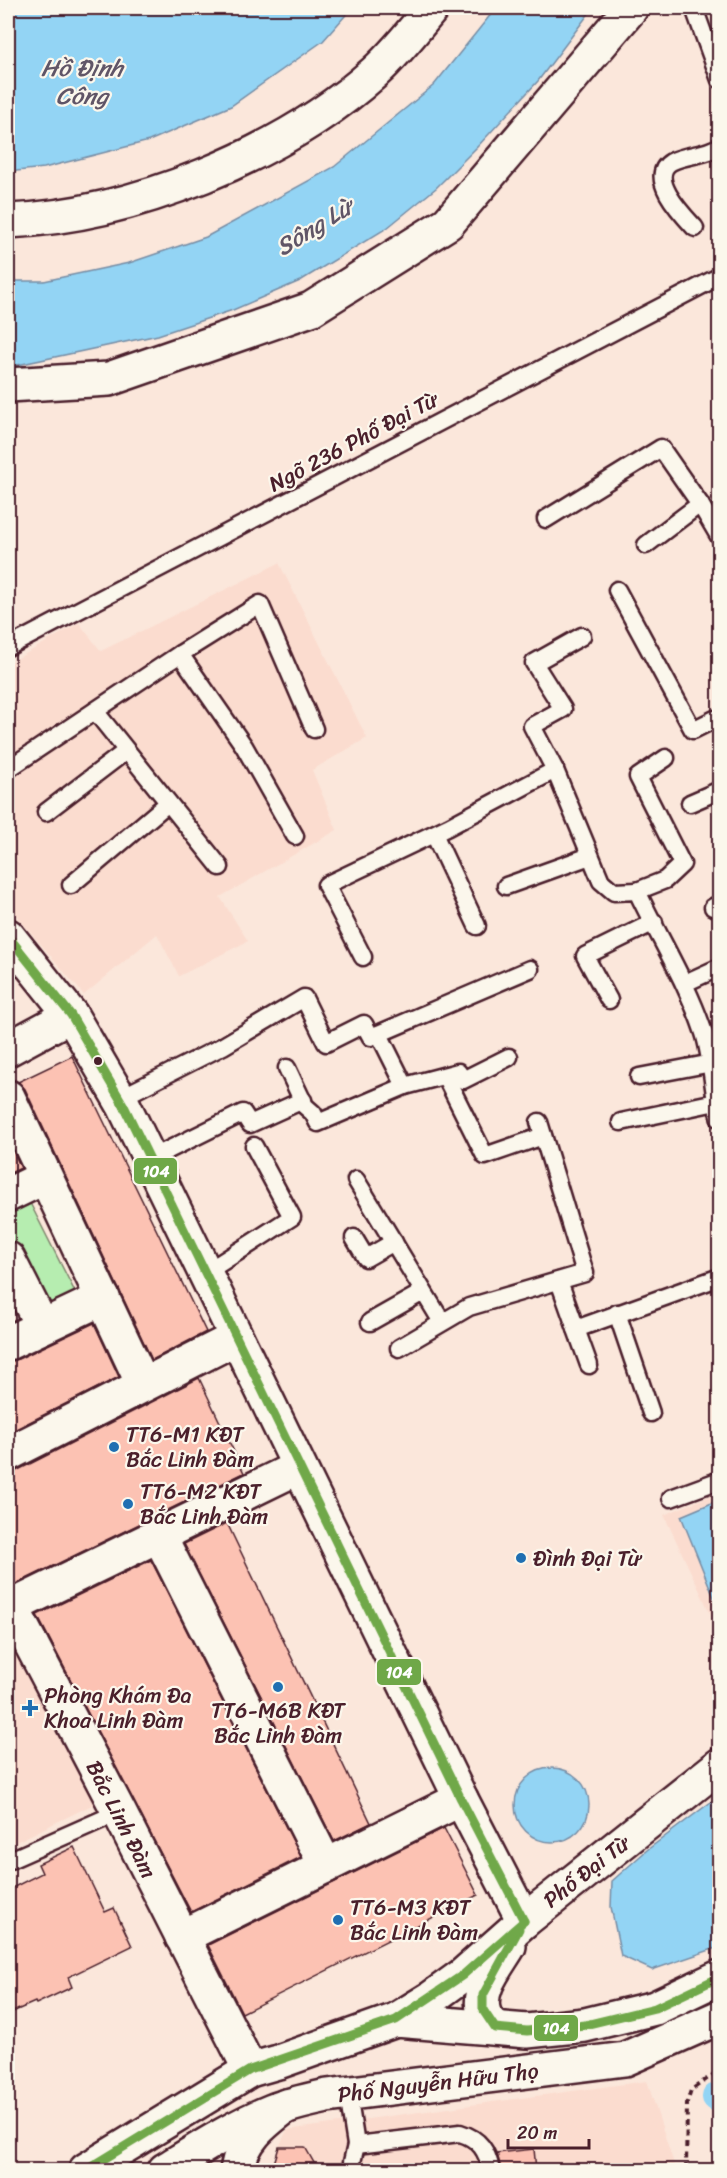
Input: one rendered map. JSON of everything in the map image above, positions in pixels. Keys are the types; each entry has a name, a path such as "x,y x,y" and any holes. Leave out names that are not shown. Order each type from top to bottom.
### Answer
{"street":[{"path":"8,221 90,210 162,190 226,167 292,133 344,97 374,73 406,41 432,8"},
{"path":"8,386 109,379 311,309 448,223 631,8"},
{"path":"8,936 71,1016 120,1098 461,1799 524,1921 484,1989 482,1997 484,2015 495,2028"},
{"path":"8,1049 71,1016"},
{"path":"8,1097 143,1384"},
{"path":"8,1195 45,1177"},
{"path":"8,1259 42,1326"},
{"path":"8,1343 103,1298"},
{"path":"8,1454 236,1338"},
{"name":"Bắc Linh Đàm","path":"250,2070 119,1812 9,1604 299,1467"},
{"path":"159,1535 326,1866"},
{"name":"Phố Đại Từ","path":"396,2020 463,1975 524,1921 720,1765"},
{"path":"182,1937 461,1799"},
{"name":"Phố Nguyễn Hữu Thọ","path":"86,2170 250,2070 396,2020 527,2031 585,2025 655,2008 720,1977"},
{"name":"Phố Nguyễn Hữu Thọ","path":"165,2170 204,2145 271,2111 286,2106 327,2096 625,2059 720,2017"},
{"path":"237,2170 240,2154 253,2136 264,2123 286,2106"}],"lane":[{"path":"694,8 720,80"},
{"path":"696,228 663,186 662,174 671,162 712,151 720,146"},
{"name":"Ngõ 236 Phố Đại Từ","path":"8,647 720,276"},
{"path":"546,519 661,448 700,504 720,538"},
{"path":"646,545 700,504"},
{"path":"617,590 693,730 715,719 720,727"},
{"path":"8,769 180,654 260,604 314,729"},
{"path":"582,636 534,663 563,708 532,726 555,770 601,881 614,892 637,891 665,880 682,864 638,777 666,758"},
{"path":"180,654 244,746 295,836"},
{"path":"95,711 220,867"},
{"path":"46,812 126,751"},
{"path":"363,957 326,885 434,834 555,770"},
{"path":"690,803 720,790"},
{"path":"71,885 168,803"},
{"path":"434,834 477,926"},
{"path":"506,886 590,856"},
{"path":"621,1122 718,1112 712,1063 704,1034 685,983 637,891"},
{"path":"609,1000 585,956 654,922"},
{"path":"685,983 720,967"},
{"path":"120,1098 223,1046 304,998 326,1043 364,1024 371,1037 530,969"},
{"path":"379,1034 405,1086"},
{"path":"287,1068 305,1106 313,1113 318,1123 405,1086 458,1072 463,1080 509,1057"},
{"path":"639,1077 712,1063"},
{"path":"399,1348 469,1307 585,1273 541,1129 485,1156 445,1076"},
{"path":"150,1159 243,1113 250,1124 303,1100"},
{"path":"205,1273 292,1217 254,1146"},
{"path":"356,1180 442,1322"},
{"path":"354,1238 366,1258 394,1242"},
{"path":"576,1329 720,1277"},
{"path":"559,1281 589,1365"},
{"path":"370,1322 423,1292"},
{"path":"617,1313 651,1413"},
{"path":"671,1498 720,1480"},
{"path":"8,1861 119,1812"},
{"path":"348,2094 356,2145 352,2162 353,2170"},
{"path":"356,2145 460,2133 472,2137 488,2154 491,2170"}],"path":[{"path":"686,2170 687,2103 690,2090 720,2070"}],"shaded area":[{"path":"279,563 367,738 312,770 337,830 220,897 248,941 179,976 157,934 84,995 8,906 8,664 79,623 101,651"},
{"path":"719,1492 719,1632 664,1515"},
{"name":"Phòng Khám Đa Khoa Linh Đàm","path":"8,1614 98,1802 8,1846"},
{"path":"647,2081 676,2170 272,2170 287,2130"}],"green space":[{"path":"30,1203 77,1296 43,1313 8,1242 8,1214"}],"water":[{"name":"Hồ Định Công","path":"8,8 352,8 323,41 231,106 149,141 44,168 8,172"},
{"name":"Sông Lừ","path":"496,8 593,8 538,81 478,146 436,188 387,228 300,281 233,310 158,335 8,367 8,281 44,281 129,263 206,237 334,167 434,85"},
{"path":"719,1500 719,1610 681,1516"},
{"path":"552,1768 566,1771 578,1779 586,1791 589,1805 586,1819 578,1831 566,1839 552,1842 538,1839 526,1831 518,1819 515,1805 518,1791 526,1779 538,1771"},
{"path":"719,1796 719,1947 652,1970 621,1956 611,1907 612,1881 647,1850"}],"building":[{"path":"72,1056 206,1332 152,1360 25,1089 18,1082"},
{"path":"8,1140 21,1168 8,1174"},
{"path":"94,1323 119,1377 8,1433 8,1362"},
{"path":"199,1378 244,1473 16,1584 8,1581 8,1473"},
{"name":"TT6-M6B KĐT Bắc Linh Đàm","path":"227,1523 371,1823 334,1841 184,1544"},
{"path":"151,1560 301,1857 191,1912 37,1615"},
{"name":"TT6-M3 KĐT Bắc Linh Đàm","path":"444,1828 478,1895 242,2013 208,1945"},
{"path":"74,1847 105,1912 114,1908 132,1946 68,1977 72,1987 8,2014 8,1890 42,1873 38,1864"},
{"path":"279,2147 305,2147 318,2170 272,2170"},
{"path":"534,2149 536,2170 501,2170 497,2153"}],"waterway":[{"path":"716,2097 720,2100"}],"transit line":[{"name":"104","path":"8,936 71,1015 124,1106 461,1799 524,1921"},
{"name":"104","path":"86,2170 250,2070 396,2020 463,1975 524,1921"},
{"name":"104","path":"519,1929 483,1995 483,2010 495,2028 527,2031 585,2025 655,2008 720,1977"}],"place":[{"name":"TT6-M1 KĐT Bắc Linh Đàm","path":"114,1447"},
{"name":"TT6-M2 KĐT Bắc Linh Đàm","path":"128,1504"},
{"name":"Đình Đại Từ","path":"521,1558"},
{"name":"TT6-M6B KĐT Bắc Linh Đàm","path":"278,1687"},
{"name":"Phòng Khám Đa Khoa Linh Đàm","path":"30,1708"},
{"name":"TT6-M3 KĐT Bắc Linh Đàm","path":"338,1920"}]}
